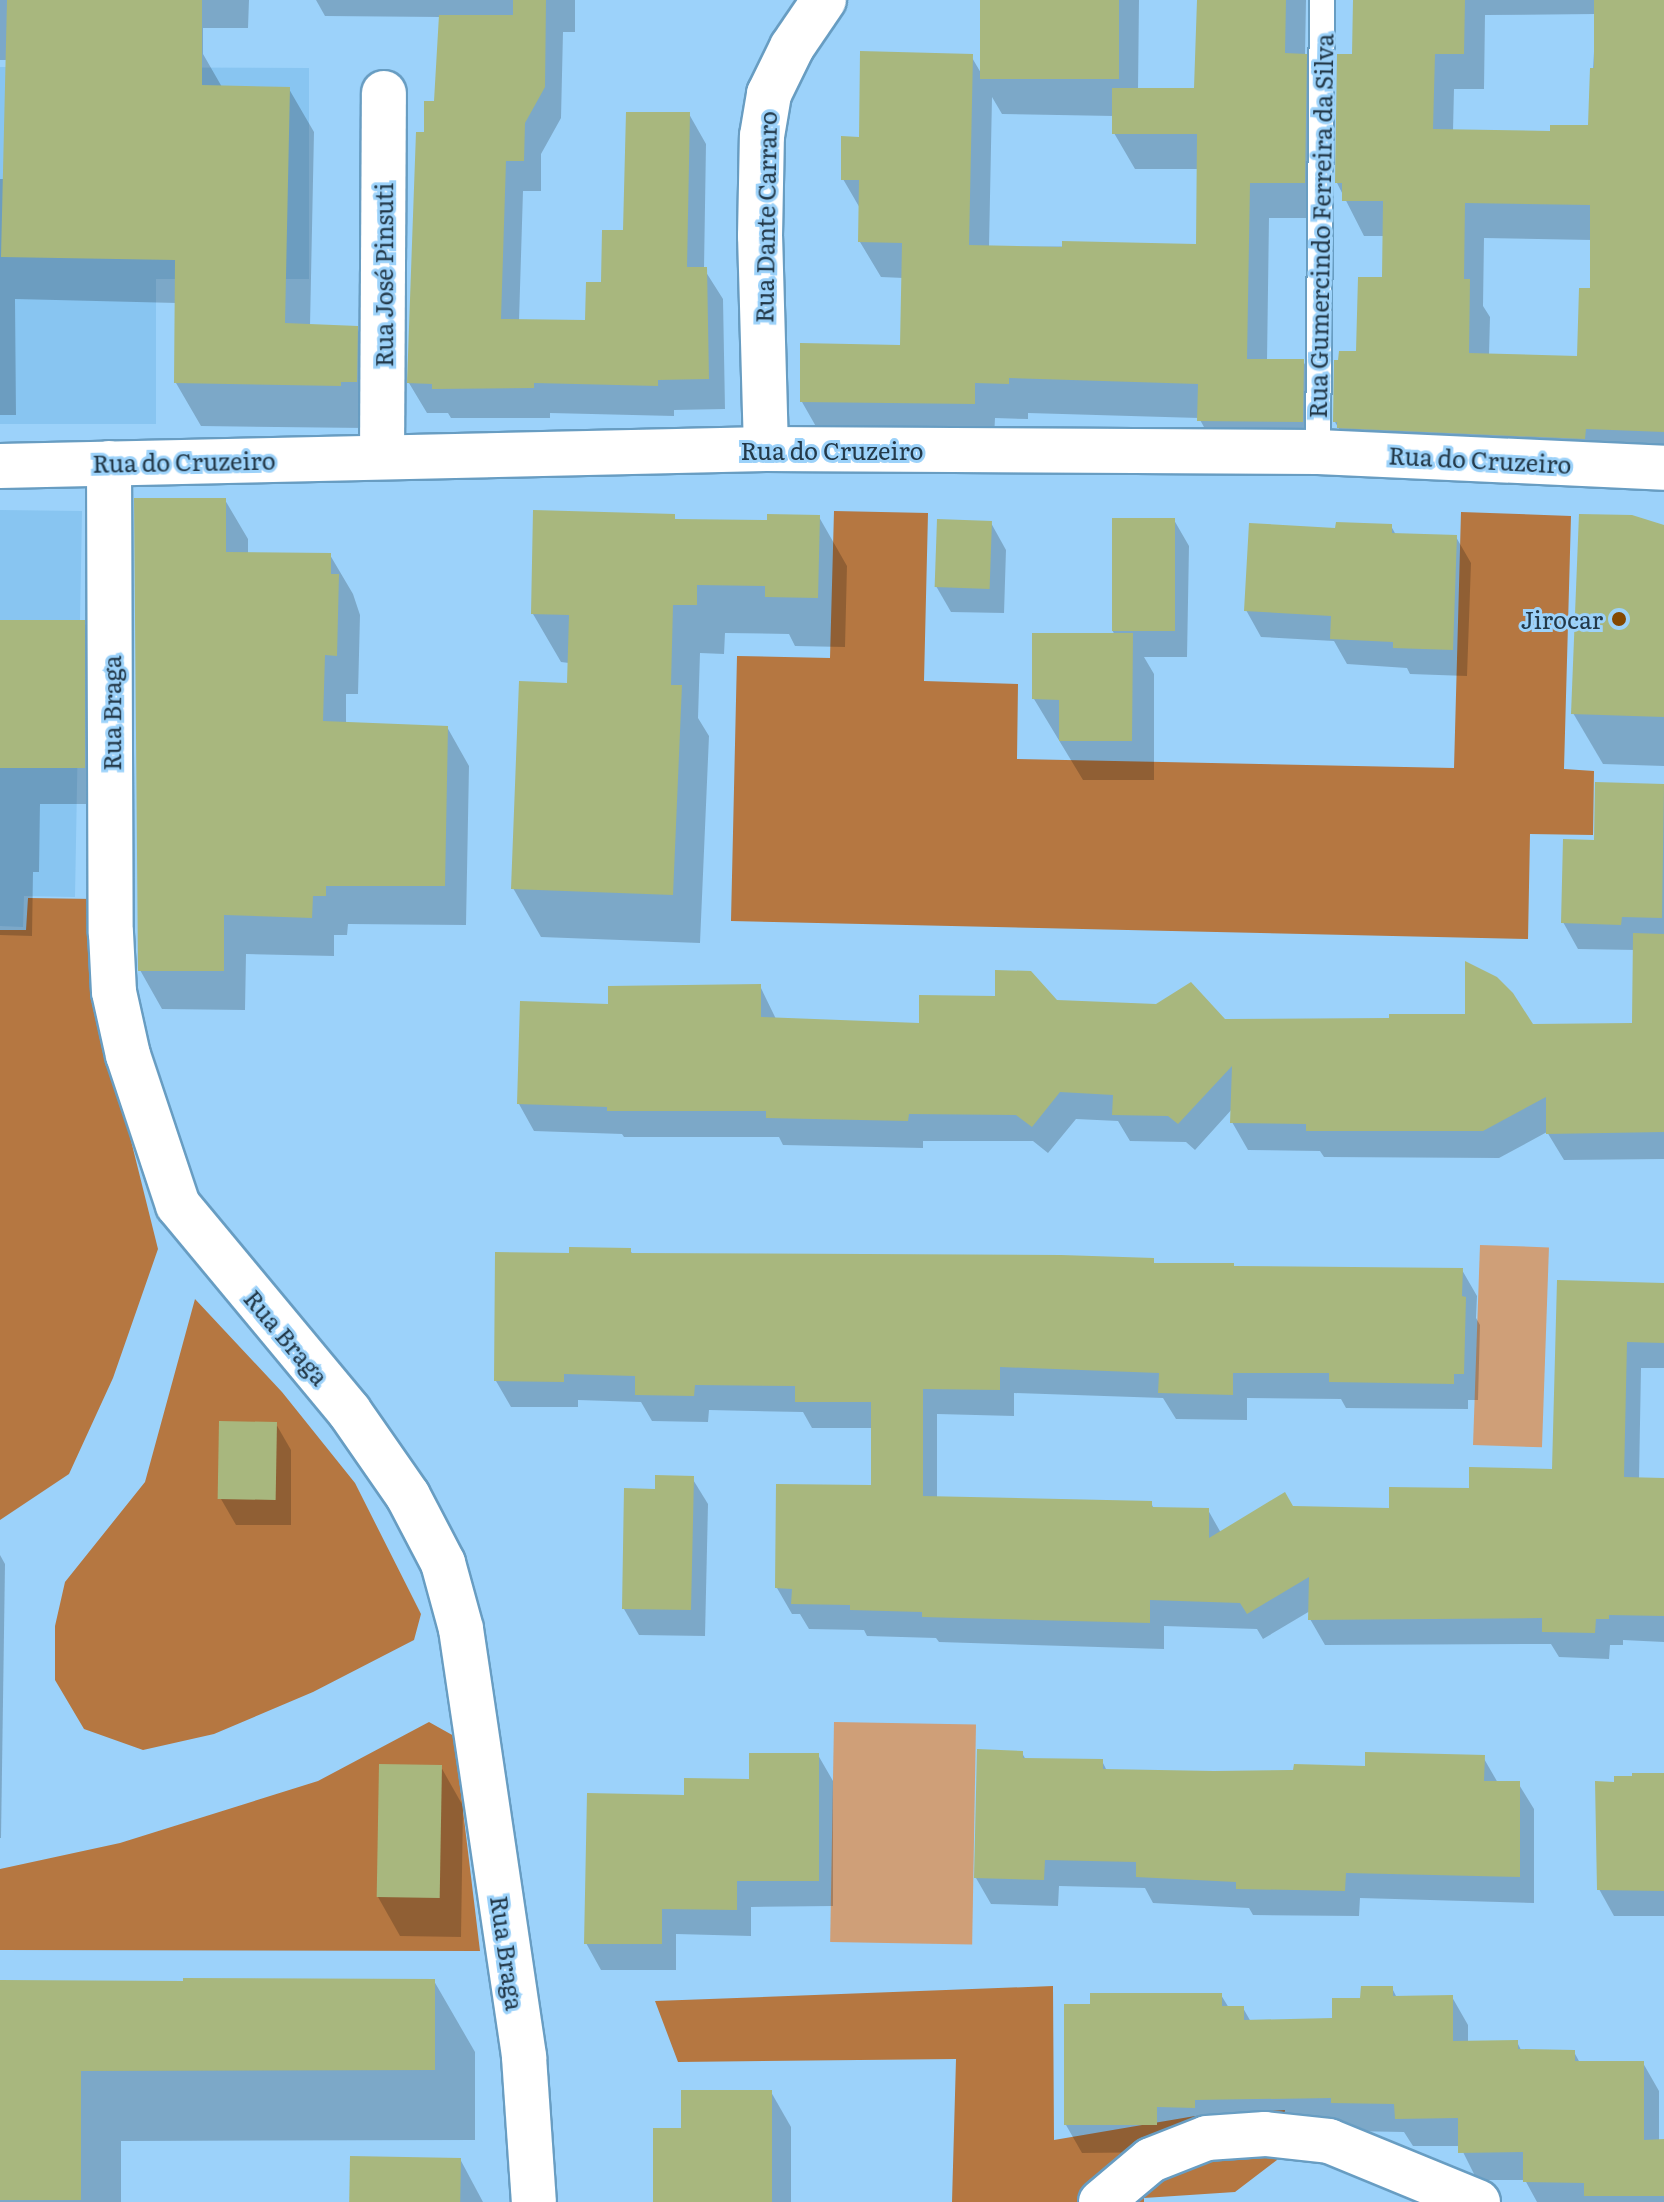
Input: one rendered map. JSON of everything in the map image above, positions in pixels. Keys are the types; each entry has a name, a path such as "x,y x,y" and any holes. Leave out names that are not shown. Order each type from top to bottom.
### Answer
{"street":[{"name":"Rua Dante Carraro","path":"766,449 760,236 762,136 769,94 792,47 824,0"},
{"name":"Rua José Pinsuti","path":"382,457 384,93"},
{"name":"Rua do Cruzeiro","path":"0,466 766,449 1318,452 1664,468"},
{"name":"Rua Braga","path":"109,463 111,933 114,992 128,1055 178,1205 349,1411 408,1496 443,1563 461,1629 524,2057 534,2202"},
{"path":"1101,2202 1151,2160 1207,2138 1265,2134 1329,2141 1478,2202"}],"lane":[{"name":"Rua Gumercindo Ferreira da Silva","path":"1318,452 1322,0"}],"shaded area":[{"path":"0,67 309,68 309,279 156,279 156,424 0,424"},
{"path":"0,510 82,511 75,897 24,896 23,927 0,926"},
{"path":"834,511 928,513 924,681 1018,684 1017,759 1454,768 1461,512 1571,516 1564,769 1594,771 1593,835 1530,834 1528,939 731,921 737,656 830,658"},
{"path":"28,898 95,899 96,1000 158,1249 113,1378 69,1474 0,1520 0,930 26,930"},
{"path":"1480,1245 1549,1247 1542,1447 1473,1445"},
{"path":"195,1299 282,1392 355,1483 421,1614 414,1640 313,1692 214,1734 143,1750 84,1729 55,1680 55,1626 65,1582 145,1482"},
{"path":"429,1722 454,1736 480,1951 0,1950 0,1869 120,1843 318,1781"},
{"path":"834,1722 976,1724 972,1944 830,1942"},
{"path":"1053,1986 1054,2140 1195,2116 1285,2110 1277,2160 1235,2192 1144,2198 1144,2202 952,2202 956,2059 678,2062 655,2001"}],"building":[{"path":"7,0 202,0 202,85 290,87 285,323 358,326 357,382 341,382 341,386 174,383 175,260 1,257"},
{"path":"513,0 546,0 545,87 525,123 524,161 506,161 501,319 585,320 586,282 601,282 602,230 623,230 626,112 690,112 687,267 707,267 709,379 658,380 658,386 534,383 534,388 432,389 432,384 407,383 416,132 424,132 424,101 434,101 439,15 513,15"},
{"path":"980,0 1119,0 1119,79 980,79"},
{"path":"1197,0 1286,0 1285,53 1307,54 1305,183 1250,183 1247,359 1304,359 1303,422 1197,421 1198,384 1009,378 1009,384 975,383 975,404 800,402 800,343 900,345 902,243 858,242 859,180 841,180 841,136 859,137 860,51 973,54 969,245 1062,247 1062,241 1196,244 1197,134 1112,134 1112,88 1194,88"},
{"path":"1353,0 1465,0 1464,54 1435,54 1433,129 1550,131 1550,125 1588,125 1590,68 1594,68 1594,0 1664,0 1664,432 1586,429 1585,439 1337,428 1337,422 1333,422 1334,360 1338,360 1339,351 1356,351 1358,277 1382,277 1383,201 1342,201 1342,183 1335,183 1337,54 1352,54","holes":["1465,203 1590,205 1590,288 1579,288 1577,356 1469,353 1470,279 1464,279"]},
{"path":"134,498 226,498 226,552 331,553 331,574 339,574 337,656 325,655 323,721 448,726 445,886 326,886 326,896 313,896 312,918 224,915 224,971 138,971"},
{"path":"533,510 675,514 675,519 767,520 767,514 820,515 818,598 765,597 765,586 697,585 697,605 673,605 671,685 682,685 673,895 511,889 519,681 567,683 569,615 531,614"},
{"name":"Jirocar","path":"1579,514 1632,515 1664,525 1664,717 1571,714"},
{"path":"1112,518 1175,518 1175,631 1112,631"},
{"path":"937,519 992,521 990,589 935,587"},
{"path":"1336,522 1392,524 1392,533 1457,535 1453,650 1393,648 1393,642 1330,639 1331,616 1244,611 1249,523 1335,528"},
{"path":"0,620 85,620 85,768 0,768"},
{"path":"1032,633 1133,633 1132,741 1059,741 1059,700 1032,699"},
{"path":"1595,782 1664,784 1662,918 1622,917 1621,925 1561,923 1563,839 1594,840"},
{"path":"1633,933 1664,934 1664,1132 1546,1134 1546,1097 1483,1131 1306,1131 1306,1124 1230,1123 1232,1066 1178,1124 1168,1116 1112,1115 1113,1095 1060,1092 1032,1127 1016,1115 909,1114 908,1121 766,1118 766,1111 607,1111 607,1107 517,1104 520,1001 608,1004 608,986 761,984 761,1017 919,1023 919,995 995,996 995,970 1031,971 1057,1000 1156,1004 1191,982 1225,1019 1389,1018 1389,1014 1465,1014 1465,961 1497,977 1513,993 1533,1024 1632,1023"},
{"path":"569,1247 631,1248 631,1253 1061,1255 1154,1258 1154,1263 1234,1263 1234,1266 1463,1268 1462,1296 1466,1297 1464,1374 1454,1374 1454,1384 1329,1382 1329,1373 1233,1373 1233,1395 1158,1393 1159,1373 1000,1367 1000,1390 923,1389 923,1496 1152,1501 1152,1507 1209,1508 1209,1538 1285,1492 1293,1506 1389,1508 1389,1487 1469,1488 1469,1467 1552,1469 1557,1280 1664,1283 1664,1343 1627,1342 1624,1477 1664,1478 1664,1616 1609,1615 1609,1619 1596,1619 1595,1633 1542,1632 1542,1618 1308,1620 1309,1577 1247,1614 1240,1603 1150,1600 1150,1623 922,1617 922,1612 850,1610 850,1605 791,1604 792,1589 775,1588 776,1484 871,1485 871,1402 795,1402 795,1386 695,1385 694,1396 635,1395 635,1376 564,1374 564,1382 494,1381 495,1252 569,1253"},
{"path":"219,1421 277,1422 276,1500 218,1499"},
{"path":"655,1475 694,1476 691,1610 622,1609 624,1488 655,1489"},
{"path":"977,1749 1023,1751 1023,1758 1103,1759 1103,1769 1214,1771 1293,1770 1294,1764 1365,1766 1365,1752 1485,1755 1484,1781 1520,1781 1520,1877 1346,1873 1345,1891 1236,1889 1236,1882 1136,1877 1136,1862 1045,1860 1044,1880 974,1878"},
{"path":"749,1753 819,1753 819,1881 737,1881 737,1910 662,1909 662,1944 584,1944 587,1793 684,1795 684,1778 749,1779"},
{"path":"379,1764 442,1765 440,1898 377,1897"},
{"path":"1632,1773 1664,1773 1664,1891 1597,1890 1595,1781 1614,1782 1614,1776 1632,1776"},
{"path":"183,1978 435,1979 435,2070 81,2071 81,2200 0,2200 0,1980 183,1981"},
{"path":"1361,1986 1393,1986 1393,1996 1453,1995 1453,2041 1518,2040 1518,2049 1575,2050 1575,2061 1644,2061 1644,2140 1664,2139 1664,2196 1584,2196 1584,2183 1523,2182 1523,2152 1458,2153 1458,2118 1395,2119 1394,2104 1331,2103 1331,2098 1195,2100 1195,2108 1157,2107 1157,2125 1064,2125 1064,2004 1090,2004 1090,1993 1222,1993 1222,2006 1244,2006 1244,2020 1332,2018 1332,1998 1360,1998"},
{"path":"681,2090 772,2090 772,2202 653,2202 653,2128 681,2128"},
{"path":"350,2156 461,2158 460,2202 349,2202"}],"place":[{"name":"Jirocar","path":"1619,619"}]}
